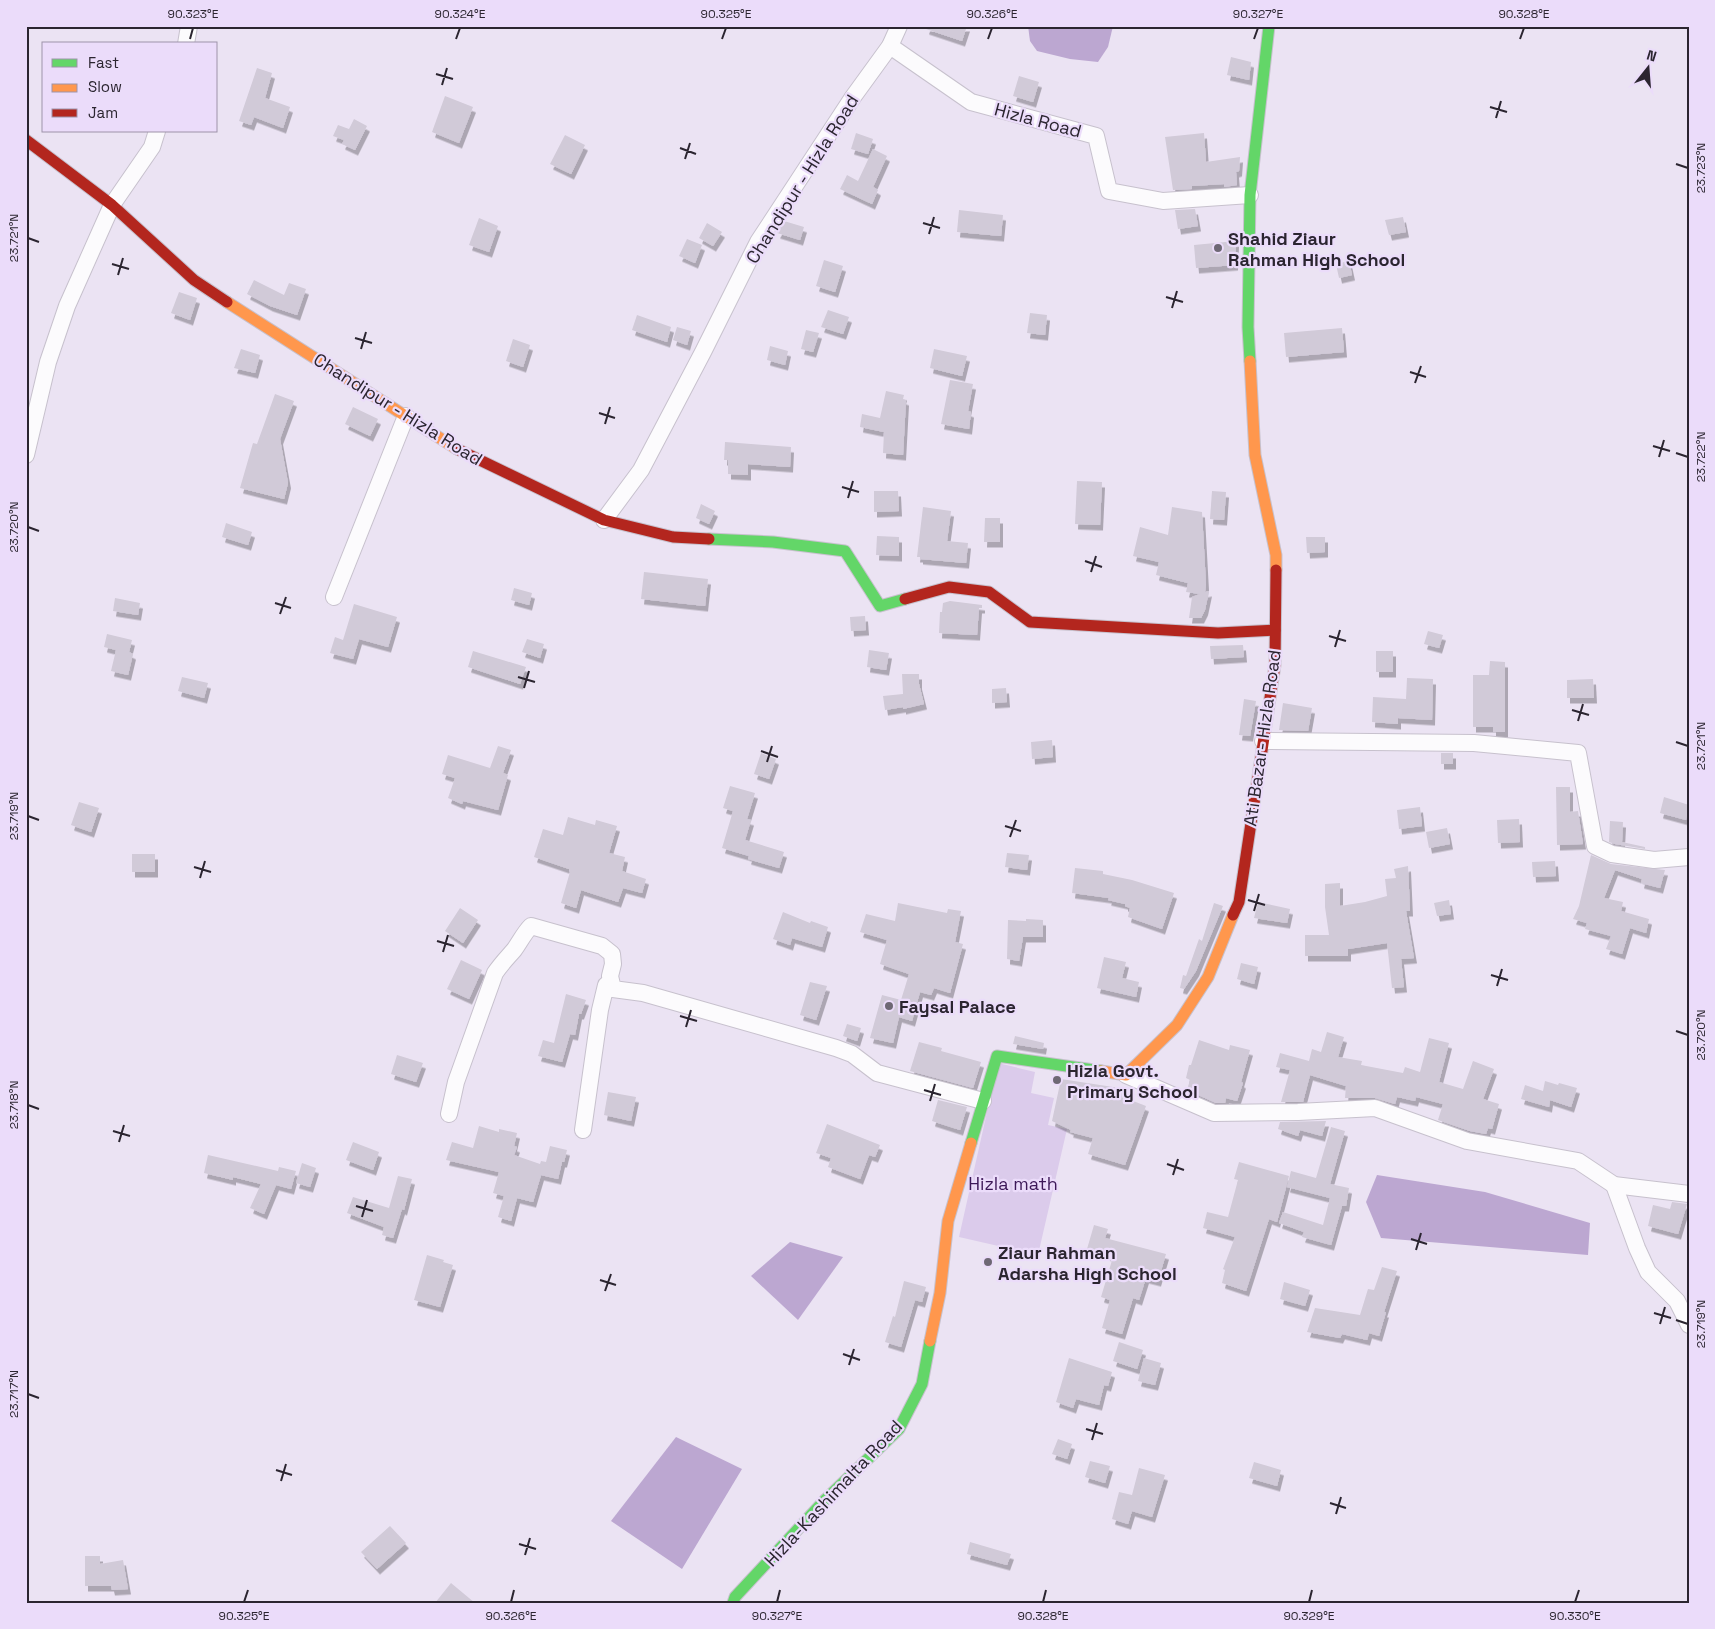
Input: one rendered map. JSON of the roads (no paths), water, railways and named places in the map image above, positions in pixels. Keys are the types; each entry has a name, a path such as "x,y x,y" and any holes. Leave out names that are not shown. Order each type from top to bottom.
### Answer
{"street":[{"path":"186,42 189,26"},
{"name":"Chandipur - Hizla Road","path":"26,140 112,206 194,280 463,453 604,520 642,470 758,242 853,97 890,46 899,26"},
{"name":"Ati Bazar- Hizla Road","path":"1126,1075 1176,1026 1208,977 1239,902 1275,665 1276,556 1255,455 1248,327 1250,195 1269,26"},
{"name":"Hizla Road","path":"890,46 970,102 1096,136 1109,191 1163,201 1250,195"},
{"path":"26,455 48,362 67,306 112,206 152,147 157,132"},
{"path":"334,597 406,416"},
{"path":"604,520 673,537 773,542 845,551 880,606 949,587 989,592 1030,622 1218,633 1275,630"},
{"path":"1263,741 1474,743 1578,753 1595,846 1612,854 1654,860 1689,857"},
{"path":"449,1114 456,1082 495,973 531,926 602,946 612,954 613,964 610,976 613,988"},
{"path":"583,1130 600,1010 606,985 643,993 836,1048 852,1054 877,1074 982,1101"},
{"name":"Hizla-Kashimalta Road","path":"733,1603 735,1597 824,1501 899,1429 922,1384 940,1293 948,1221 982,1101 997,1056 1126,1075"},
{"path":"1126,1075 1214,1113 1298,1112 1375,1108 1467,1141 1578,1161 1614,1185 1689,1194"},
{"path":"1614,1185 1637,1248 1648,1272 1677,1301 1689,1325"}],"place":[{"name":"Shahid Ziaur Rahman High School","path":"1218,248"},
{"name":"Faysal Palace","path":"889,1006"},
{"name":"Hizla Govt. Primary School","path":"1057,1080"},
{"name":"Ziaur Rahman Adarsha High School","path":"988,1262"}],"park label":[{"name":"Hizla math","path":"1013,1183"}]}
